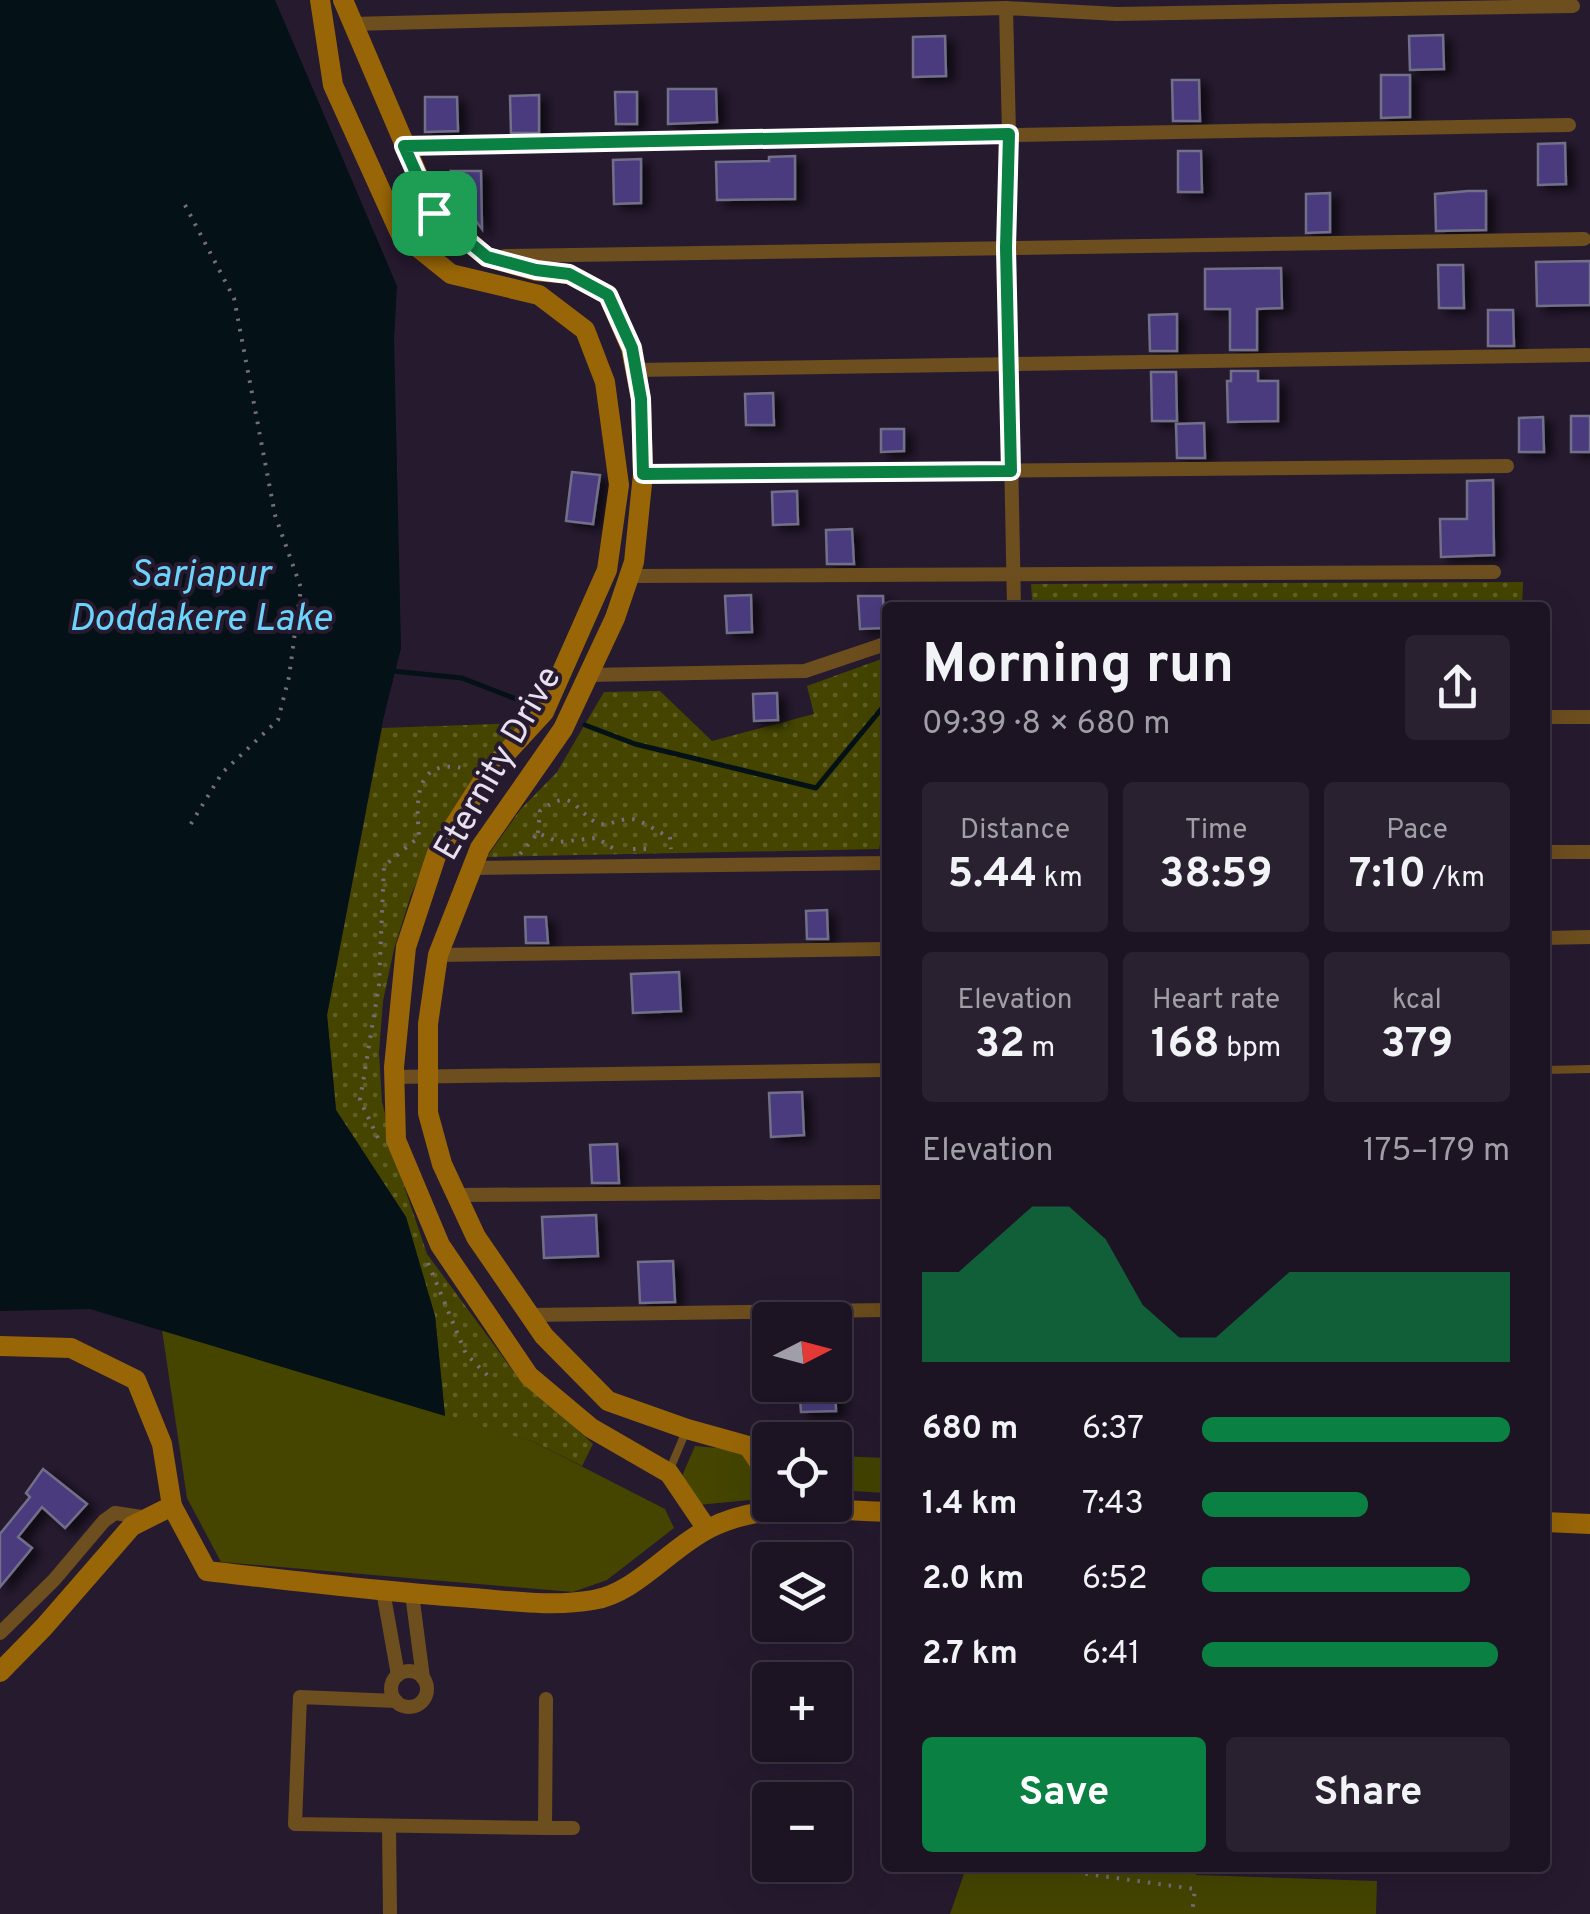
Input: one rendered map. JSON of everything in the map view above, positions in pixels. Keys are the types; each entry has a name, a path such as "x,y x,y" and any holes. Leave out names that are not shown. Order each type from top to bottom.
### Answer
{"street":[{"name":"Eternity Drive","path":"320,0 333,84 400,233 451,274 540,295 584,330 605,382 619,486 606,570 544,712 488,773 437,853 406,947 394,1077 396,1140 440,1245 529,1376 591,1428 669,1473 707,1529"},
{"name":"Eternity Drive","path":"343,0 434,213 487,257 569,274 608,295 632,348 641,399 643,474 634,562 615,618 563,728 480,848 438,955 428,1024 428,1113 442,1164 476,1237 529,1315 544,1336 608,1401 748,1446 752,1452"},
{"path":"974,0 1006,8 1032,0"},
{"path":"1117,14 1140,0"},
{"path":"351,24 1006,8 1117,14 1573,6"},
{"path":"1006,8 1006,248 1014,602"},
{"path":"404,146 1569,125"},
{"path":"487,257 1584,239"},
{"path":"636,370 1588,355"},
{"path":"643,474 1507,466"},
{"path":"630,576 1494,572"},
{"path":"588,675 804,671 882,645"},
{"path":"1550,717 1590,716"},
{"path":"1550,852 1590,852"},
{"path":"473,868 882,863"},
{"path":"1550,938 1590,937"},
{"path":"438,955 882,949"},
{"path":"394,1077 882,1070"},
{"path":"456,1194 882,1192"},
{"path":"529,1315 882,1310"},
{"path":"0,1346 71,1348 136,1380 162,1444 172,1506 208,1572 544,1604 596,1600 633,1582 707,1529 752,1513"},
{"path":"0,1672 132,1526 172,1506"},
{"path":"852,1511 882,1512"},
{"path":"2,1627 54,1580 115,1514 148,1518"},
{"path":"1550,1522 1590,1524"},
{"path":"382,1591 398,1675 392,1684 396,1701"},
{"path":"412,1594 426,1695 418,1704 406,1707 396,1701 300,1697 295,1824 573,1828"},
{"path":"398,1675 414,1672 423,1678"},
{"path":"545,1828 546,1699"},
{"path":"389,1827 390,1914"}],"lane":[{"path":"1550,1070 1590,1069"},
{"path":"669,1473 687,1429"}],"path":[{"path":"185,205 234,298 275,515 301,588 289,678 278,720 222,773 190,827"},
{"path":"514,868 538,833 540,810 556,799 578,805 598,824 636,820 666,834 673,844 661,852 640,847 624,851 597,838 558,842 538,833"},
{"path":"1080,1872 1195,1889 1192,1914"}],"shaded area":[{"path":"1523,582 1522,602 1036,602 1032,600 1031,584"},
{"path":"882,659 879,849 487,857 520,810 557,772 604,692 660,691 712,741 814,714 807,686"},
{"path":"524,723 423,868 411,895 383,1001 379,1053 382,1102 427,1254 514,1372 593,1444 582,1466 534,1442 445,1416 435,1316 406,1217 336,1110 327,1015 382,728"},
{"path":"162,1330 534,1442 665,1509 674,1528 607,1580 573,1592 221,1562 187,1498"},
{"path":"695,1446 740,1450 752,1467 752,1500 698,1505 682,1476"},
{"path":"852,1457 882,1458 882,1493 852,1491"},
{"path":"965,1872 1196,1872 1377,1881 1376,1914 950,1914"}],"water":[{"name":"Sarjapur Doddakere Lake","path":"0,0 275,0 397,286 394,338 401,648 383,720 327,1015 336,1110 406,1217 435,1316 445,1416 90,1309 0,1311"}],"building":[{"path":"1443,35 1444,69 1410,70 1409,36"},
{"path":"945,36 946,76 913,77 913,37"},
{"path":"1381,75 1410,75 1410,117 1381,118"},
{"path":"1172,80 1199,80 1200,121 1173,121"},
{"path":"668,89 716,89 717,122 668,124"},
{"path":"615,92 637,92 637,124 616,124"},
{"path":"539,95 539,133 511,133 510,96"},
{"path":"425,97 457,97 458,131 425,132"},
{"path":"1565,143 1566,184 1538,185 1538,144"},
{"path":"1178,151 1201,151 1202,192 1178,192"},
{"path":"795,156 795,199 717,200 716,162 769,161 769,157"},
{"path":"641,159 641,203 614,204 613,160"},
{"path":"451,171 481,171 482,229 459,199"},
{"path":"1486,191 1486,230 1436,231 1435,194"},
{"path":"1330,193 1330,232 1306,233 1306,194"},
{"path":"1590,261 1590,305 1537,306 1536,262"},
{"path":"1438,265 1463,265 1464,308 1439,308"},
{"path":"1281,268 1282,308 1257,309 1257,350 1230,350 1230,309 1205,309 1205,269"},
{"path":"1488,310 1513,310 1514,346 1488,346"},
{"path":"1177,314 1177,351 1150,351 1149,315"},
{"path":"1231,371 1258,371 1258,381 1278,381 1278,421 1228,422 1227,381 1231,381"},
{"path":"1151,372 1176,372 1177,421 1152,421"},
{"path":"773,393 774,425 746,425 745,394"},
{"path":"1571,416 1590,416 1590,452 1571,452"},
{"path":"1543,417 1544,452 1519,452 1519,418"},
{"path":"1204,423 1205,458 1177,458 1176,424"},
{"path":"881,429 904,429 904,451 881,452"},
{"path":"572,472 600,475 593,524 566,521"},
{"path":"1493,480 1494,555 1441,557 1440,519 1467,519 1467,481"},
{"path":"797,491 798,524 773,525 772,492"},
{"path":"852,529 854,564 827,564 826,530"},
{"path":"751,595 752,632 727,633 725,596"},
{"path":"858,596 883,596 882,628 860,629"},
{"path":"777,693 778,720 754,721 753,694"},
{"path":"827,910 828,939 807,939 806,911"},
{"path":"525,917 546,917 548,943 526,943"},
{"path":"679,972 681,1011 633,1013 631,974"},
{"path":"802,1092 804,1135 771,1137 769,1093"},
{"path":"617,1144 619,1183 592,1183 590,1145"},
{"path":"596,1215 598,1256 544,1258 542,1217"},
{"path":"673,1261 675,1302 640,1303 638,1262"},
{"path":"800,1402 836,1402 836,1411 801,1412"},
{"path":"43,1469 87,1504 65,1528 42,1507 18,1537 32,1548 0,1587 0,1534 30,1497 26,1493"}],"waterway":[{"path":"392,671 462,678 529,704"},
{"path":"585,725 635,744 816,788 882,708"}],"route":[{"path":"1009,134 1006,248 1011,471 643,474 641,399 632,348 608,295 569,274 487,257 434,213 404,146 1009,134"}]}
